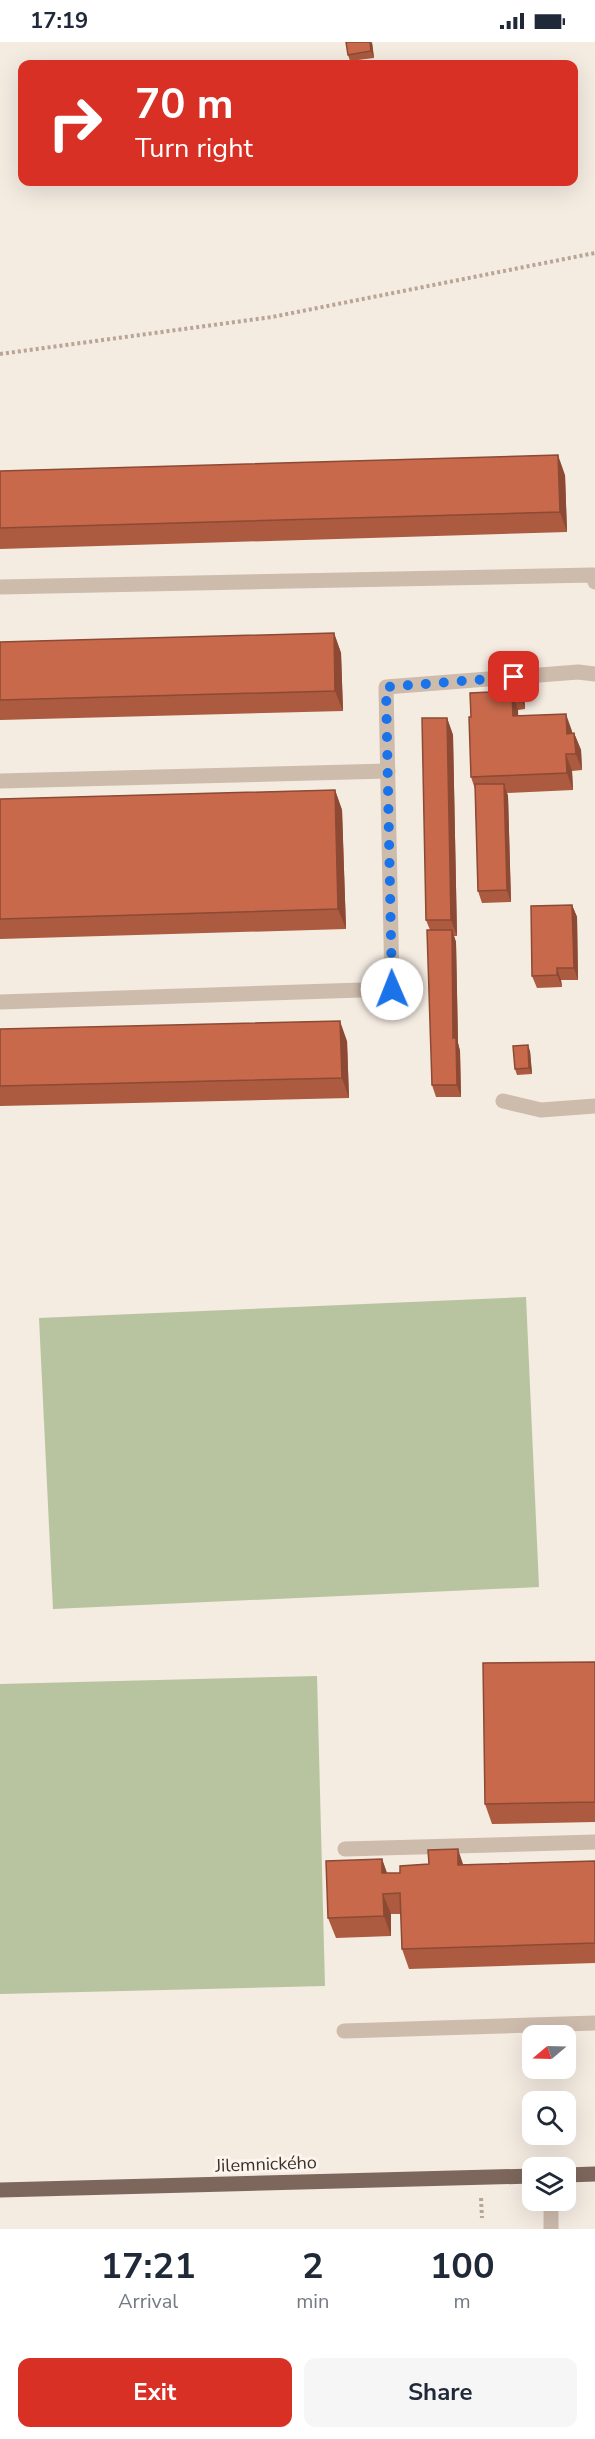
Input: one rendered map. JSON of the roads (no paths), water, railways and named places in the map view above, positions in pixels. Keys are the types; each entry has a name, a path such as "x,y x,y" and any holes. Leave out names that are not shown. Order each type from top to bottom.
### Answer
{"main road":[{"path":"576,2175 595,2174"},
{"name":"Jilemnického","path":"0,2190 522,2176"}],"street":[{"path":"0,587 593,575 595,582"},
{"path":"0,1002 392,989 386,687 578,672 595,675"},
{"path":"0,781 388,771"},
{"path":"503,1101 541,1110 595,1106"},
{"path":"345,1849 595,1842"},
{"path":"344,2031 595,2023"},
{"path":"551,2211 551,2229"}]}
